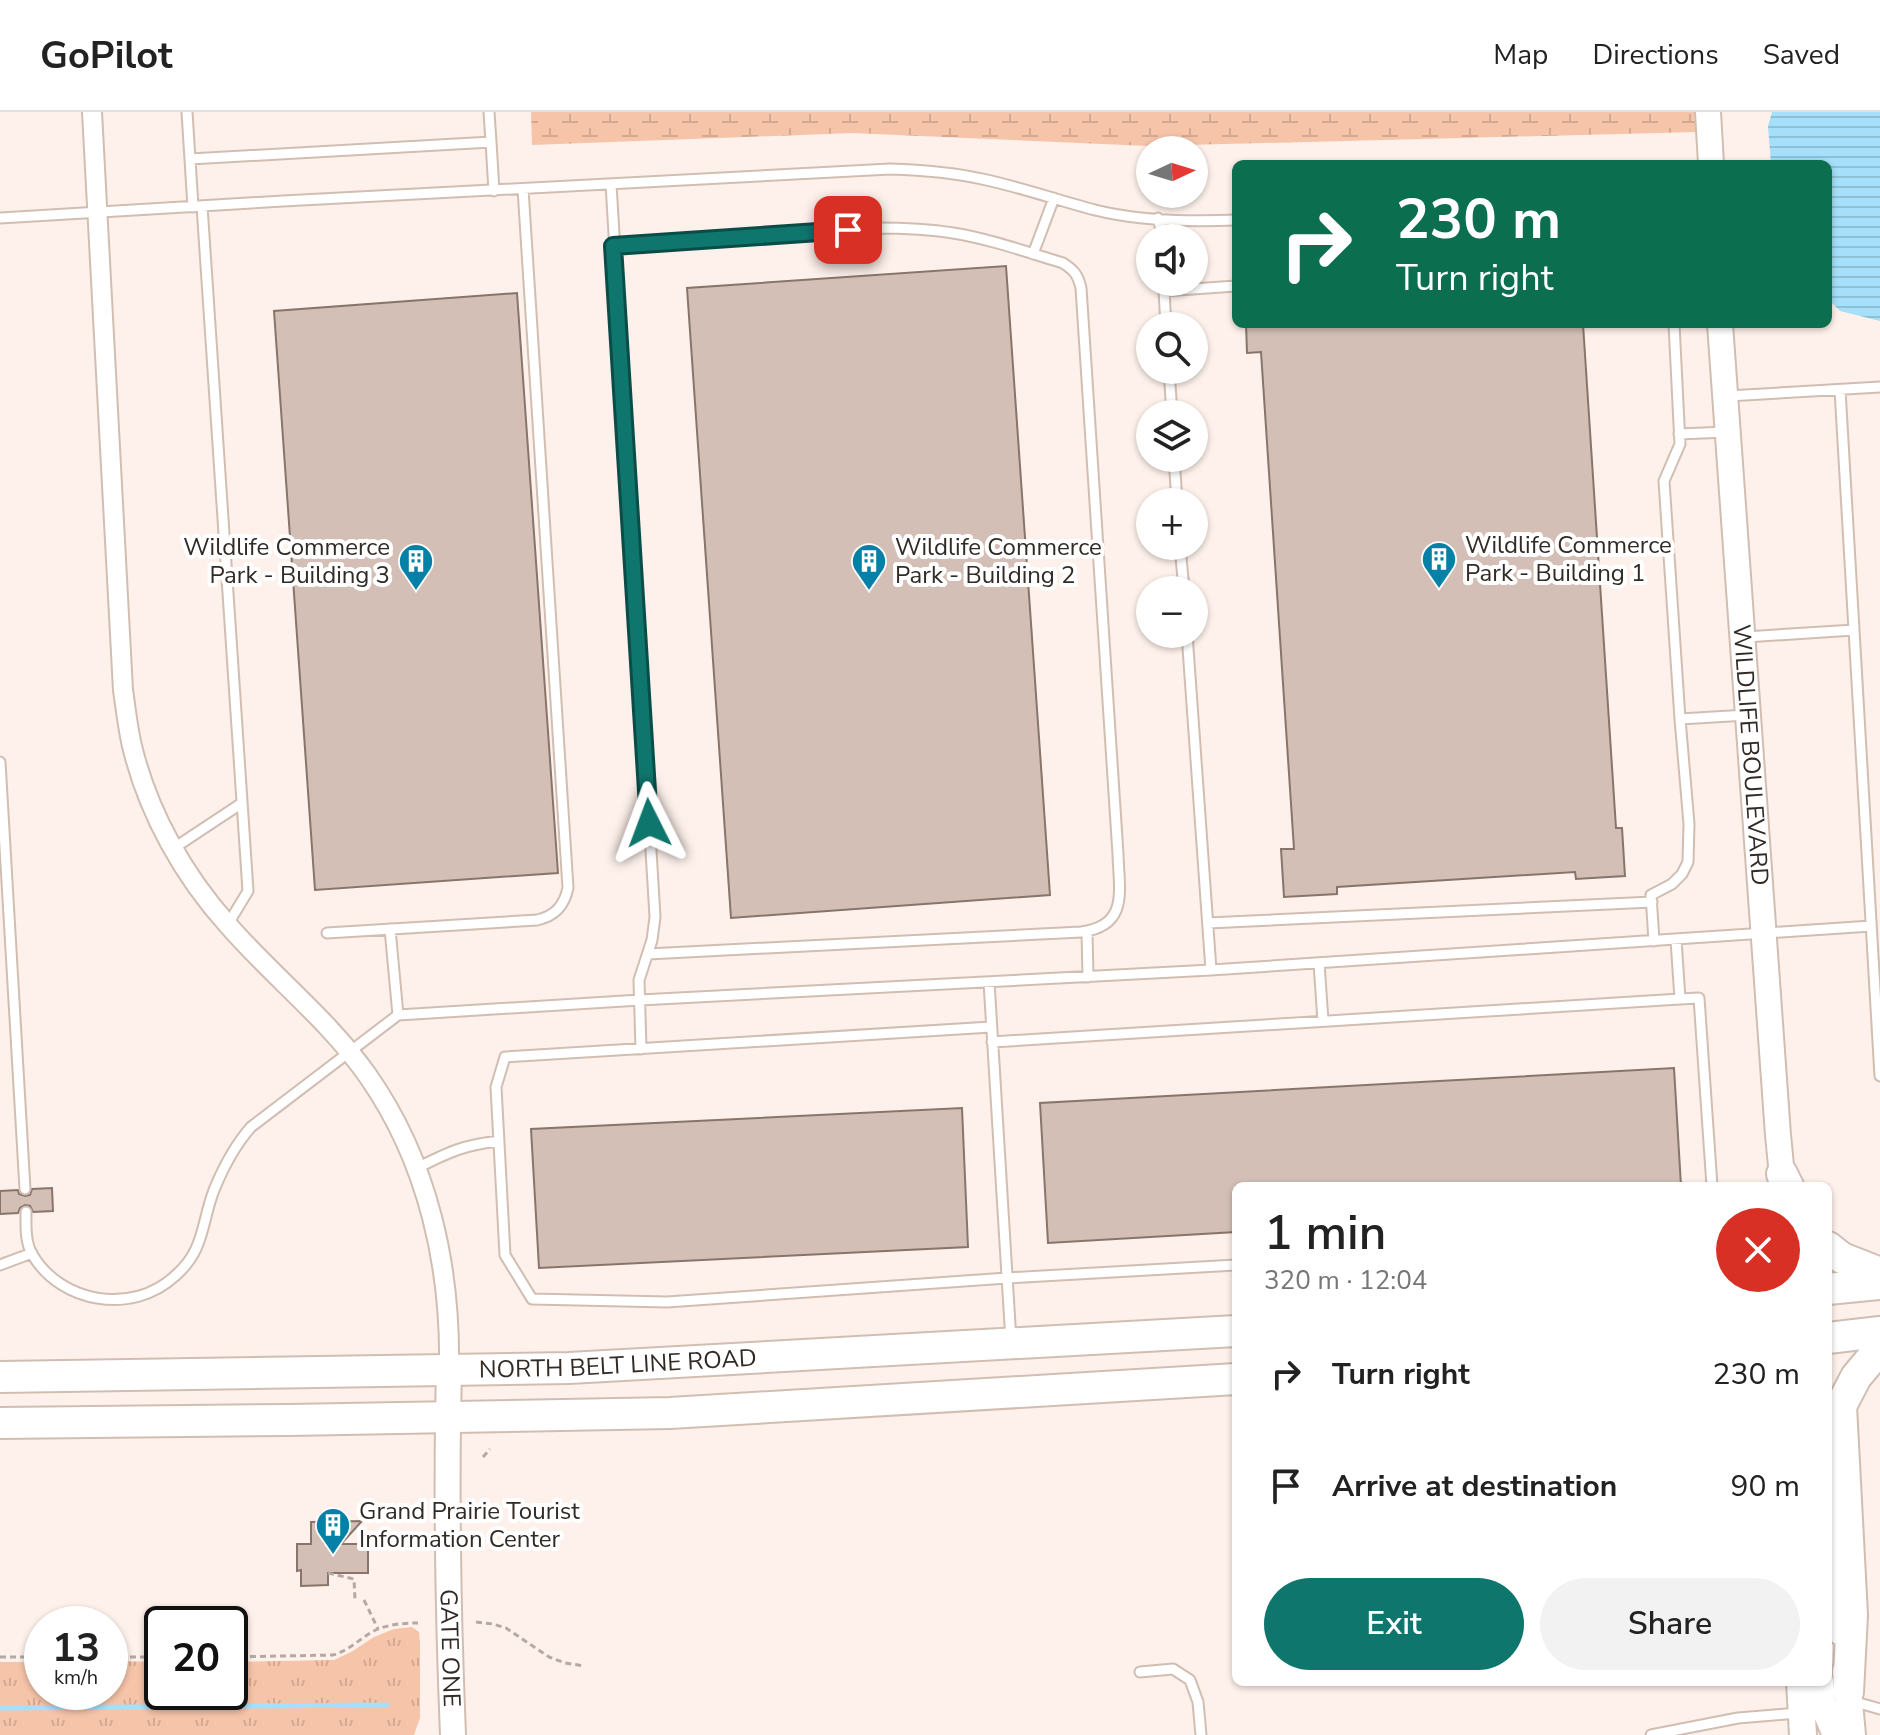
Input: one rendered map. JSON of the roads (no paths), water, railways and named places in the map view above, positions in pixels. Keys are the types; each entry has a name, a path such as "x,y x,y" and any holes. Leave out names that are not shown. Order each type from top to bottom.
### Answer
{"main road":[{"path":"1832,1250 1842,1258 1880,1273"},
{"path":"1832,1289 1880,1284"},
{"name":"NORTH BELT LINE ROAD","path":"0,1377 580,1368 1232,1331"},
{"path":"1832,1338 1880,1332"},
{"path":"1849,1696 1852,1615 1841,1406 1856,1377 1880,1350"},
{"name":"NORTH BELT LINE ROAD","path":"0,1423 670,1413 1232,1379"},
{"path":"1832,1570 1852,1735"},
{"path":"1800,1686 1802,1724"},
{"path":"1820,1686 1821,1700 1836,1735"}],"street":[{"path":"92,112 123,690 132,749 149,800 192,879 228,925 326,1023 367,1074 401,1132 428,1201 441,1255 449,1326 449,1370"},
{"path":"1708,112 1711,160"},
{"name":"WILDLIFE BOULEVARD","path":"1720,328 1784,1182"},
{"name":"GATE ONE","path":"449,1370 453,1735"}],"lane":[{"path":"187,112 197,207 248,891 228,925"},
{"path":"489,112 494,191"},
{"path":"190,159 491,142"},
{"path":"0,218 911,170 979,178 1096,210 1158,218 1232,220"},
{"path":"611,184 655,917 652,940 639,980 641,1049"},
{"path":"327,933 537,920 554,914 560,908 568,888 523,189"},
{"path":"1033,254 1054,198"},
{"path":"1158,218 1160,224"},
{"path":"613,246 877,228 918,228 955,233 1063,263 1073,269 1081,288 1119,892 1117,910 1109,922 1087,931 648,954"},
{"path":"1208,286 1232,286"},
{"path":"1654,941 1651,895 1672,884 1688,862 1689,824 1664,481 1680,444 1674,328"},
{"path":"1724,397 1880,387"},
{"path":"1840,390 1880,1076"},
{"path":"1679,434 1727,432"},
{"path":"1742,637 1854,630"},
{"path":"1188,648 1211,970"},
{"path":"1680,719 1747,715"},
{"path":"0,762 25,1189"},
{"path":"174,848 242,803"},
{"path":"1208,923 1652,902"},
{"path":"26,1212 32,1253 57,1281 69,1289 106,1300 134,1298 162,1287 194,1256 215,1188 243,1136 264,1116 398,1015 1211,970 1871,926"},
{"path":"390,929 398,1015"},
{"path":"1087,931 1088,977"},
{"path":"1676,940 1680,999"},
{"path":"1319,963 1323,1021"},
{"path":"989,982 1012,1344"},
{"path":"992,1042 1699,998 1712,1182"},
{"path":"991,1027 505,1057 496,1087 505,1255 532,1299 667,1302 1232,1265"},
{"path":"417,1168 453,1150 499,1141"},
{"path":"0,1265 32,1253"},
{"path":"1140,1672 1173,1669 1190,1680 1198,1702 1201,1735"},
{"path":"1849,1696 1880,1709"},
{"path":"1651,1735 1694,1731 1738,1718 1802,1724"}],"water":[{"path":"1772,112 1880,112 1880,321 1840,311 1832,303 1832,160 1771,160 1768,126"}],"waterway":[{"path":"0,1708 387,1705"}],"place":[{"name":"Wildlife Commerce Park - Building 1","path":"1439,590"},
{"name":"Wildlife Commerce Park - Building 3","path":"416,592"},
{"name":"Wildlife Commerce Park - Building 2","path":"869,592"},
{"name":"Grand Prairie Tourist Information Center","path":"333,1556"}]}
